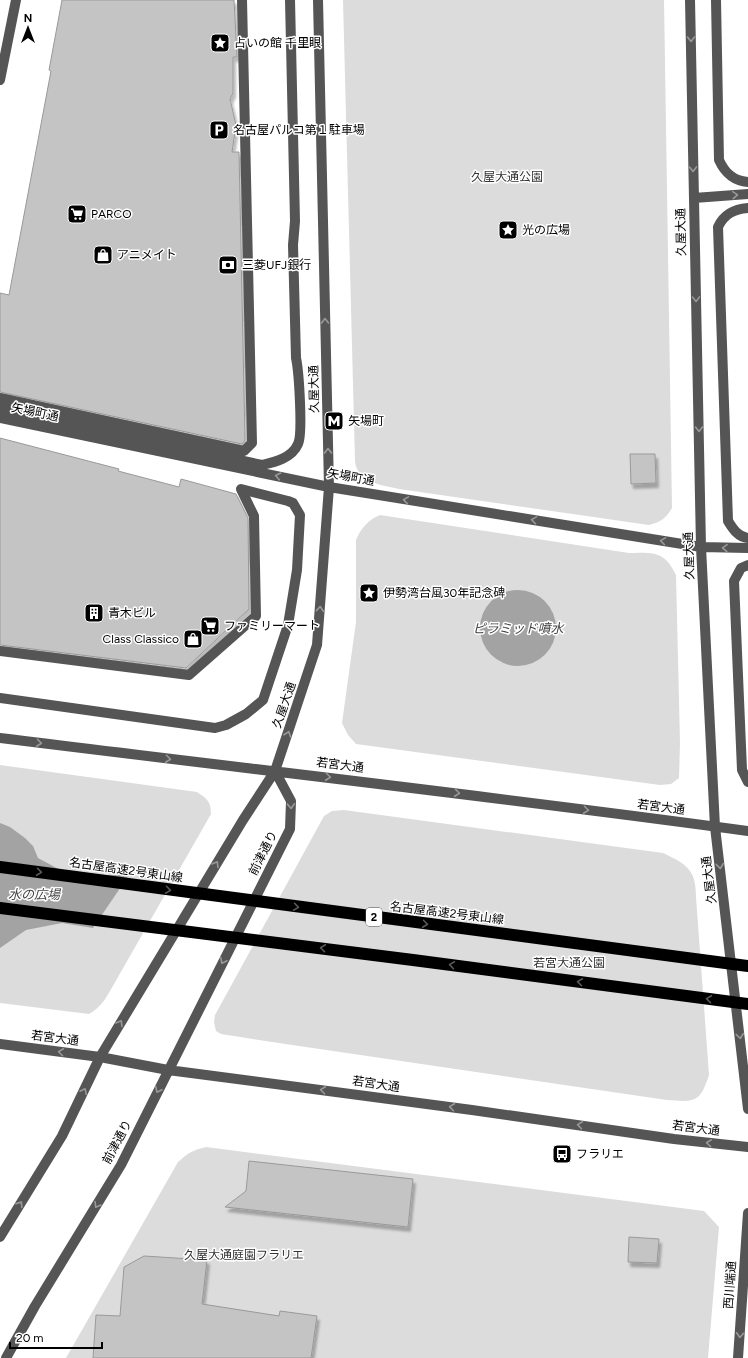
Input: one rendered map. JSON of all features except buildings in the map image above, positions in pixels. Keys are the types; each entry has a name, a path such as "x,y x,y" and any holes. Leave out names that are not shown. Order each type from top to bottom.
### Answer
{"highway":[{"name":"名古屋高速2号東山線","path":"0,867 748,966"},
{"path":"0,908 748,1004"}],"street":[{"path":"0,80 16,0"},
{"path":"0,398 244,451 252,443 242,0"},
{"path":"0,408 262,465 288,456 298,444 300,426 298,371 296,358 293,245 295,221 290,0"},
{"name":"久屋大通","path":"275,771 317,645 329,487 318,0"},
{"name":"久屋大通","path":"690,0 701,547 715,827 748,1109"},
{"path":"716,0 719,160 723,170 730,177 748,182"},
{"path":"694,198 748,194"},
{"path":"748,208 730,212 722,220 718,227 728,521 740,536 748,538"},
{"name":"矢場町通","path":"0,418 329,487 701,547 748,548"},
{"path":"0,651 189,675 256,616 254,516 241,489 288,501 293,504 300,515 297,570 288,625 263,700 246,714 226,725 215,728 0,698"},
{"path":"748,565 741,568 734,581 742,770 748,782"},
{"name":"若宮大通","path":"0,738 748,831"},
{"path":"0,1237 62,1136 100,1057 243,820 275,771"},
{"name":"前津通り","path":"6,1358 121,1165 290,829 291,801 275,771"},
{"name":"若宮大通","path":"0,1044 100,1057 168,1070 472,1110 674,1139 748,1147"},
{"name":"西川端通","path":"738,1358 748,1213"}],"green space":[{"name":"久屋大通公園","path":"343,0 664,0 672,508 660,521 649,525 399,489 371,482 360,474 355,461"},
{"path":"380,515 629,553 650,553 664,558 676,575 680,743 679,778 671,784 660,785 356,744 348,735 342,723 356,622 356,540 365,525"},
{"path":"0,765 197,792 209,803 211,814 106,997 101,1005 89,1014 0,1003"},
{"name":"若宮大通公園","path":"344,810 663,853 684,864 692,874 696,888 709,1075 703,1091 695,1099 684,1101 667,1100 272,1042 221,1034 216,1031 214,1022 215,1015 324,816 332,811"},
{"name":"久屋大通庭園フラリエ","path":"206,1147 704,1211 719,1227 708,1358 66,1358 178,1162 191,1152"}],"water":[{"name":"ピラミッド噴水","path":"518,590 533,593 545,601 553,613 556,628 553,643 545,655 533,663 518,666 503,663 491,655 483,643 480,628 483,613 491,601 503,593"},
{"name":"水の広場","path":"0,823 10,827 25,838 33,846 38,858 64,872 91,875 129,875 93,928 62,923 26,930 0,948"}],"place":[{"name":"占いの館 千里眼","path":"220,43"},
{"name":"名古屋パルコ第１駐車場","path":"219,130"},
{"name":"PARCO","path":"77,214"},
{"name":"光の広場","path":"508,230"},
{"name":"アニメイト","path":"103,255"},
{"name":"三菱UFJ銀行","path":"228,265"},
{"name":"矢場町","path":"334,421"},
{"name":"伊勢湾台風30年記念碑","path":"369,593"},
{"name":"青木ビル","path":"94,613"},
{"name":"ファミリーマート","path":"210,626"},
{"name":"Class Classico","path":"193,639"},
{"name":"フラリエ","path":"562,1154"}]}
